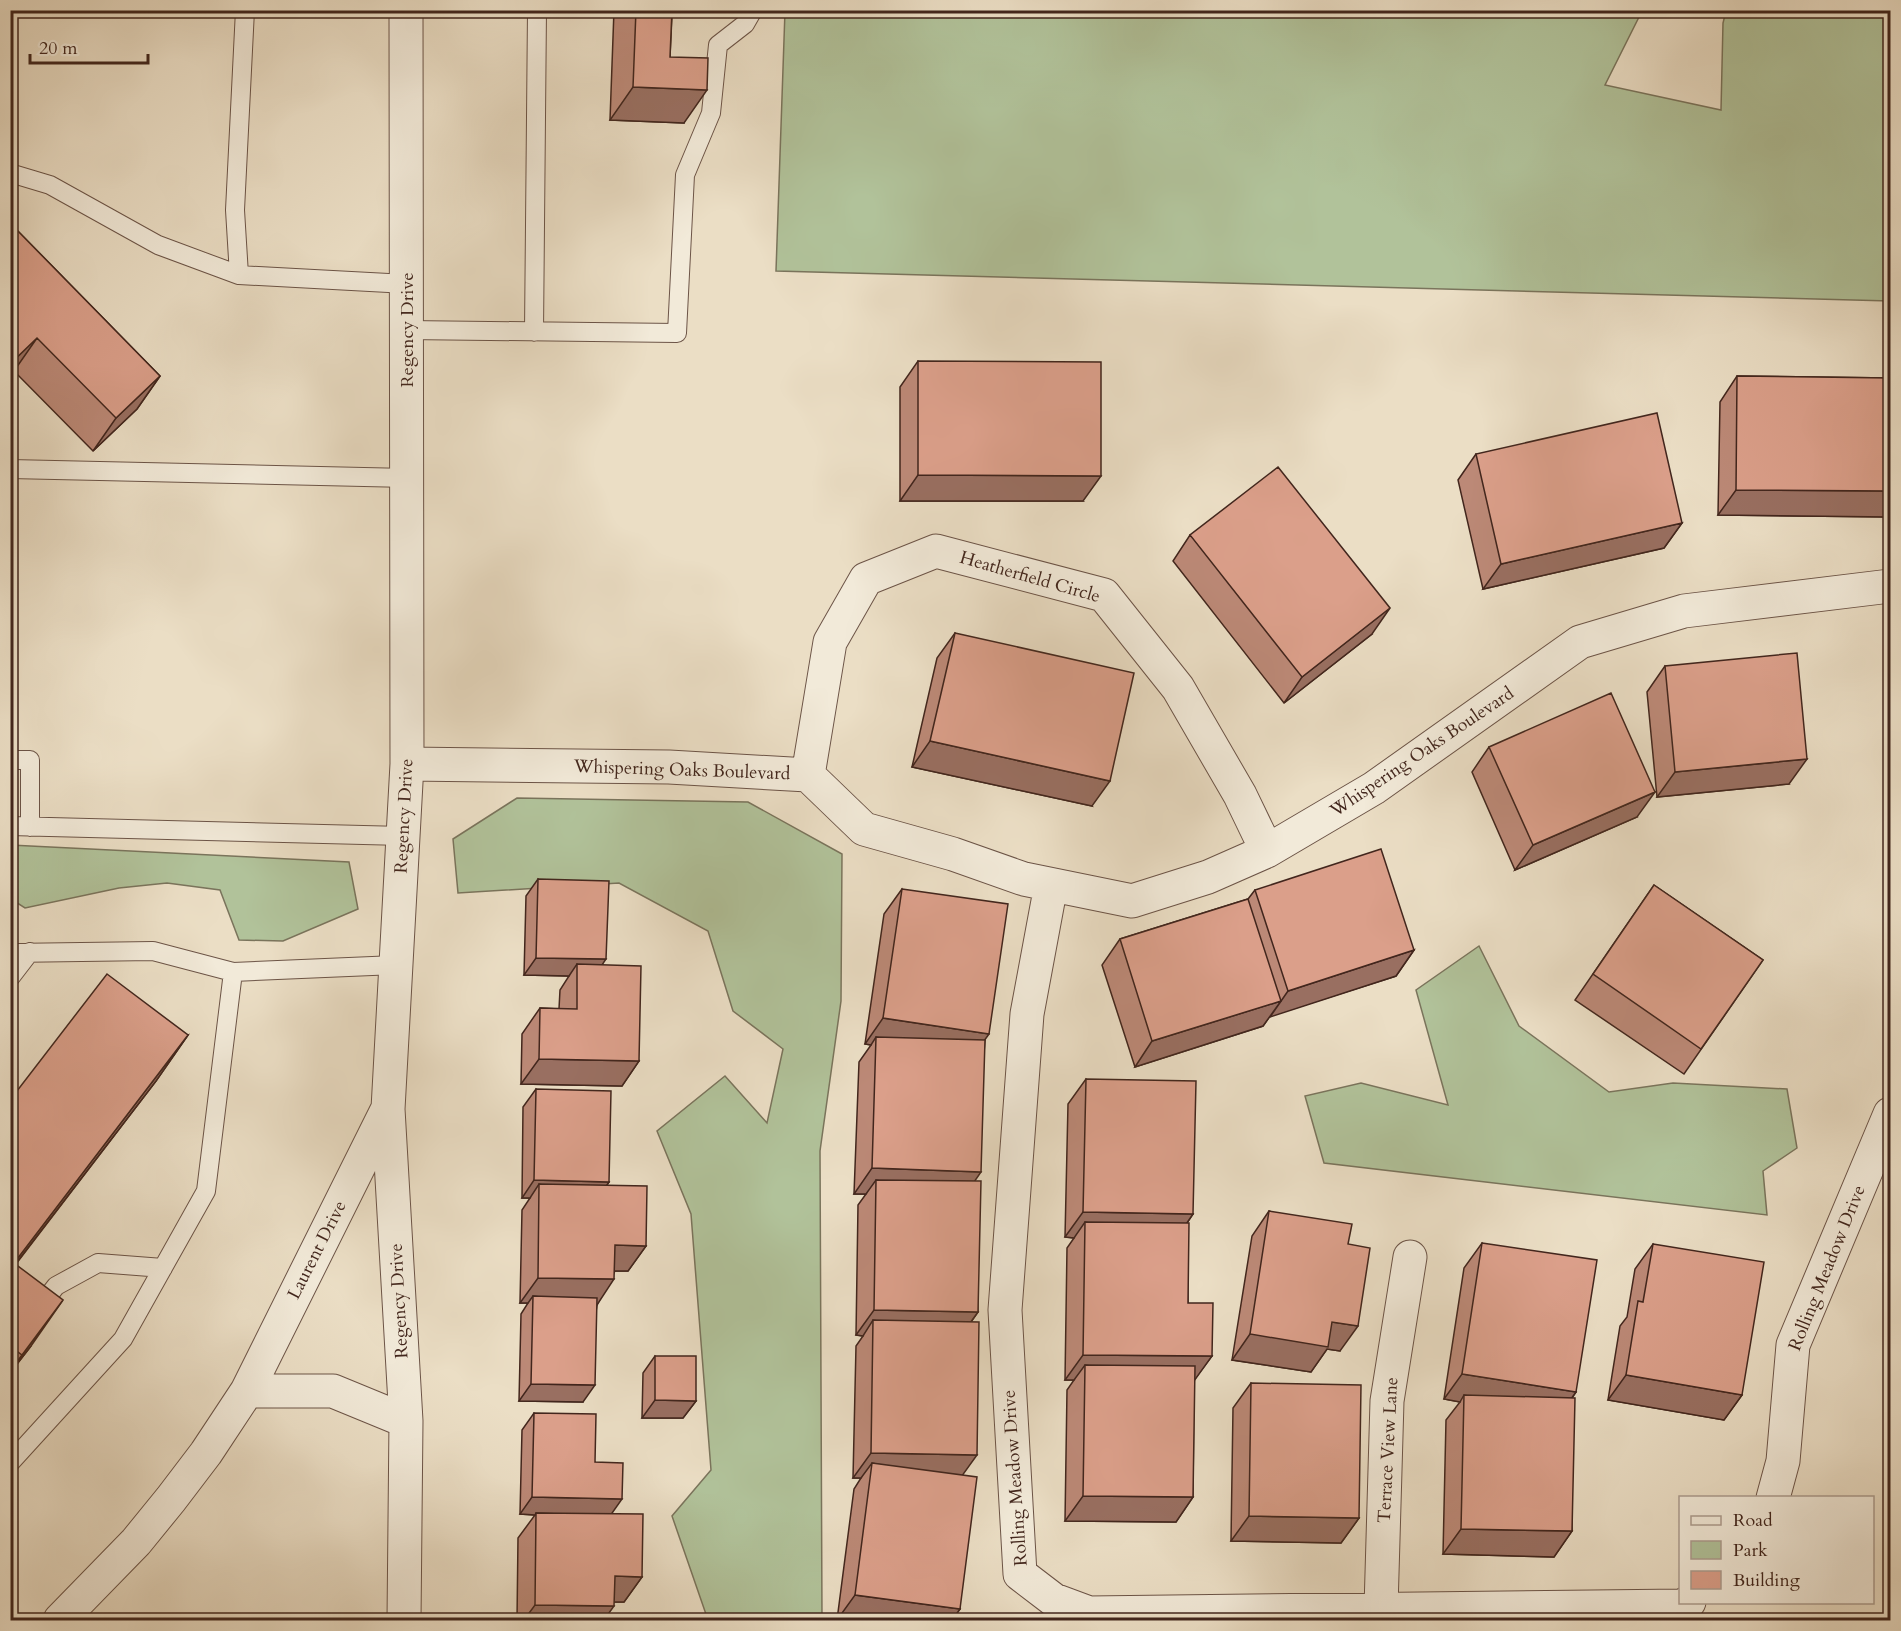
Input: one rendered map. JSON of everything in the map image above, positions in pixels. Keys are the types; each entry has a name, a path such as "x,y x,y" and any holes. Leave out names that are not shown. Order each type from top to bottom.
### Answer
{"street":[{"name":"Regency Drive","path":"404,1620 406,1421 388,1109 407,764 406,10"},
{"name":"Heatherfield Circle","path":"808,775 830,642 866,579 936,550 1104,596 1178,688 1240,795 1267,851"},
{"name":"Whispering Oaks Boulevard","path":"407,764 669,767 808,775 864,829 953,854 1024,879 1132,901 1208,877 1267,851 1374,788 1580,642 1684,612 1890,586"},
{"name":"Rolling Meadow Drive","path":"1051,885 1027,1014 1005,1310 1020,1574 1054,1600 1089,1613 1682,1606 1686,1604"},
{"name":"Laurent Drive","path":"60,1620 136,1542 206,1453 247,1391 388,1109"},
{"name":"Rolling Meadow Drive","path":"1773,1496 1783,1461 1792,1345 1890,1114"},
{"name":"Terrace View Lane","path":"1381,1608 1387,1401 1410,1257"},
{"path":"247,1391 333,1390 406,1421"}],"lane":[{"path":"239,275 235,210 245,10"},
{"path":"534,332 537,10"},
{"path":"407,330 677,333 685,175 711,112 718,45 745,24 753,10"},
{"path":"10,173 50,185 158,245 239,275 407,284"},
{"path":"10,469 408,478"},
{"path":"10,760 30,760 30,826"},
{"path":"10,826 403,836"},
{"path":"10,953 153,951 233,972 396,965"},
{"path":"10,978 30,952"},
{"path":"10,1463 123,1339 206,1191 233,972"},
{"path":"24,1327 56,1286 98,1263 163,1268"}],"green space":[{"path":"785,11 1642,11 1605,85 1721,110 1723,23 1726,11 1890,11 1890,301 776,271"},
{"path":"517,798 748,802 842,854 841,1001 820,1151 822,1620 708,1620 672,1516 711,1470 691,1214 657,1131 725,1076 767,1123 783,1049 733,1011 708,931 619,883 458,893 453,839"},
{"path":"10,845 349,862 358,909 283,941 239,940 220,890 167,883 119,888 25,908 11,899"},
{"path":"1479,946 1519,1026 1609,1092 1673,1083 1787,1089 1797,1148 1763,1171 1767,1215 1324,1163 1305,1096 1361,1083 1448,1105 1416,990"}],"building":[{"path":"636,10 672,10 670,57 708,58 707,90 633,87"},
{"path":"10,223 160,376 116,418 37,338 10,364"},
{"path":"918,361 1101,362 1101,476 918,475"},
{"path":"1737,376 1890,378 1890,491 1736,490"},
{"path":"1657,413 1682,523 1501,564 1476,454"},
{"path":"1278,467 1390,608 1302,677 1190,535"},
{"path":"955,633 1134,673 1110,781 930,741"},
{"path":"1797,653 1807,759 1675,772 1665,666"},
{"path":"1611,693 1655,792 1533,845 1489,747"},
{"path":"1381,849 1414,950 1288,991 1255,890"},
{"path":"538,879 609,881 606,959 536,958"},
{"path":"1654,885 1763,960 1701,1049 1593,974"},
{"path":"902,889 1008,904 989,1034 883,1018"},
{"path":"1248,899 1281,1001 1152,1041 1120,939"},
{"path":"577,964 641,966 639,1061 539,1059 540,1008 577,1009"},
{"path":"107,974 188,1035 14,1263 63,1300 22,1355 10,1346 10,1100"},
{"path":"876,1037 985,1040 981,1172 872,1168"},
{"path":"1086,1079 1196,1081 1193,1214 1083,1212"},
{"path":"536,1089 611,1091 609,1182 534,1180"},
{"path":"876,1180 981,1181 978,1312 874,1310"},
{"path":"539,1184 647,1186 646,1246 615,1245 614,1279 538,1278"},
{"path":"1269,1211 1352,1224 1348,1244 1370,1248 1358,1326 1332,1322 1328,1347 1250,1334"},
{"path":"1085,1222 1189,1223 1188,1303 1213,1303 1212,1356 1083,1355"},
{"path":"1482,1243 1597,1260 1576,1392 1462,1374"},
{"path":"1653,1244 1764,1262 1742,1395 1626,1375 1638,1301 1643,1302"},
{"path":"533,1296 597,1298 595,1385 531,1384"},
{"path":"873,1320 979,1322 977,1455 871,1453"},
{"path":"655,1356 696,1356 696,1401 655,1400"},
{"path":"1085,1365 1195,1366 1193,1497 1083,1496"},
{"path":"1251,1383 1361,1385 1359,1518 1249,1516"},
{"path":"1464,1395 1575,1398 1572,1531 1461,1529"},
{"path":"534,1413 596,1414 595,1462 623,1463 622,1499 532,1497"},
{"path":"872,1463 977,1477 960,1609 855,1595"},
{"path":"536,1513 643,1514 642,1577 615,1576 614,1606 535,1605"},
{"path":"278,1615 350,1617 350,1620 278,1620"},
{"path":"948,1616 968,1620 947,1620"},
{"path":"1026,1618 1134,1620 1026,1620"}]}
